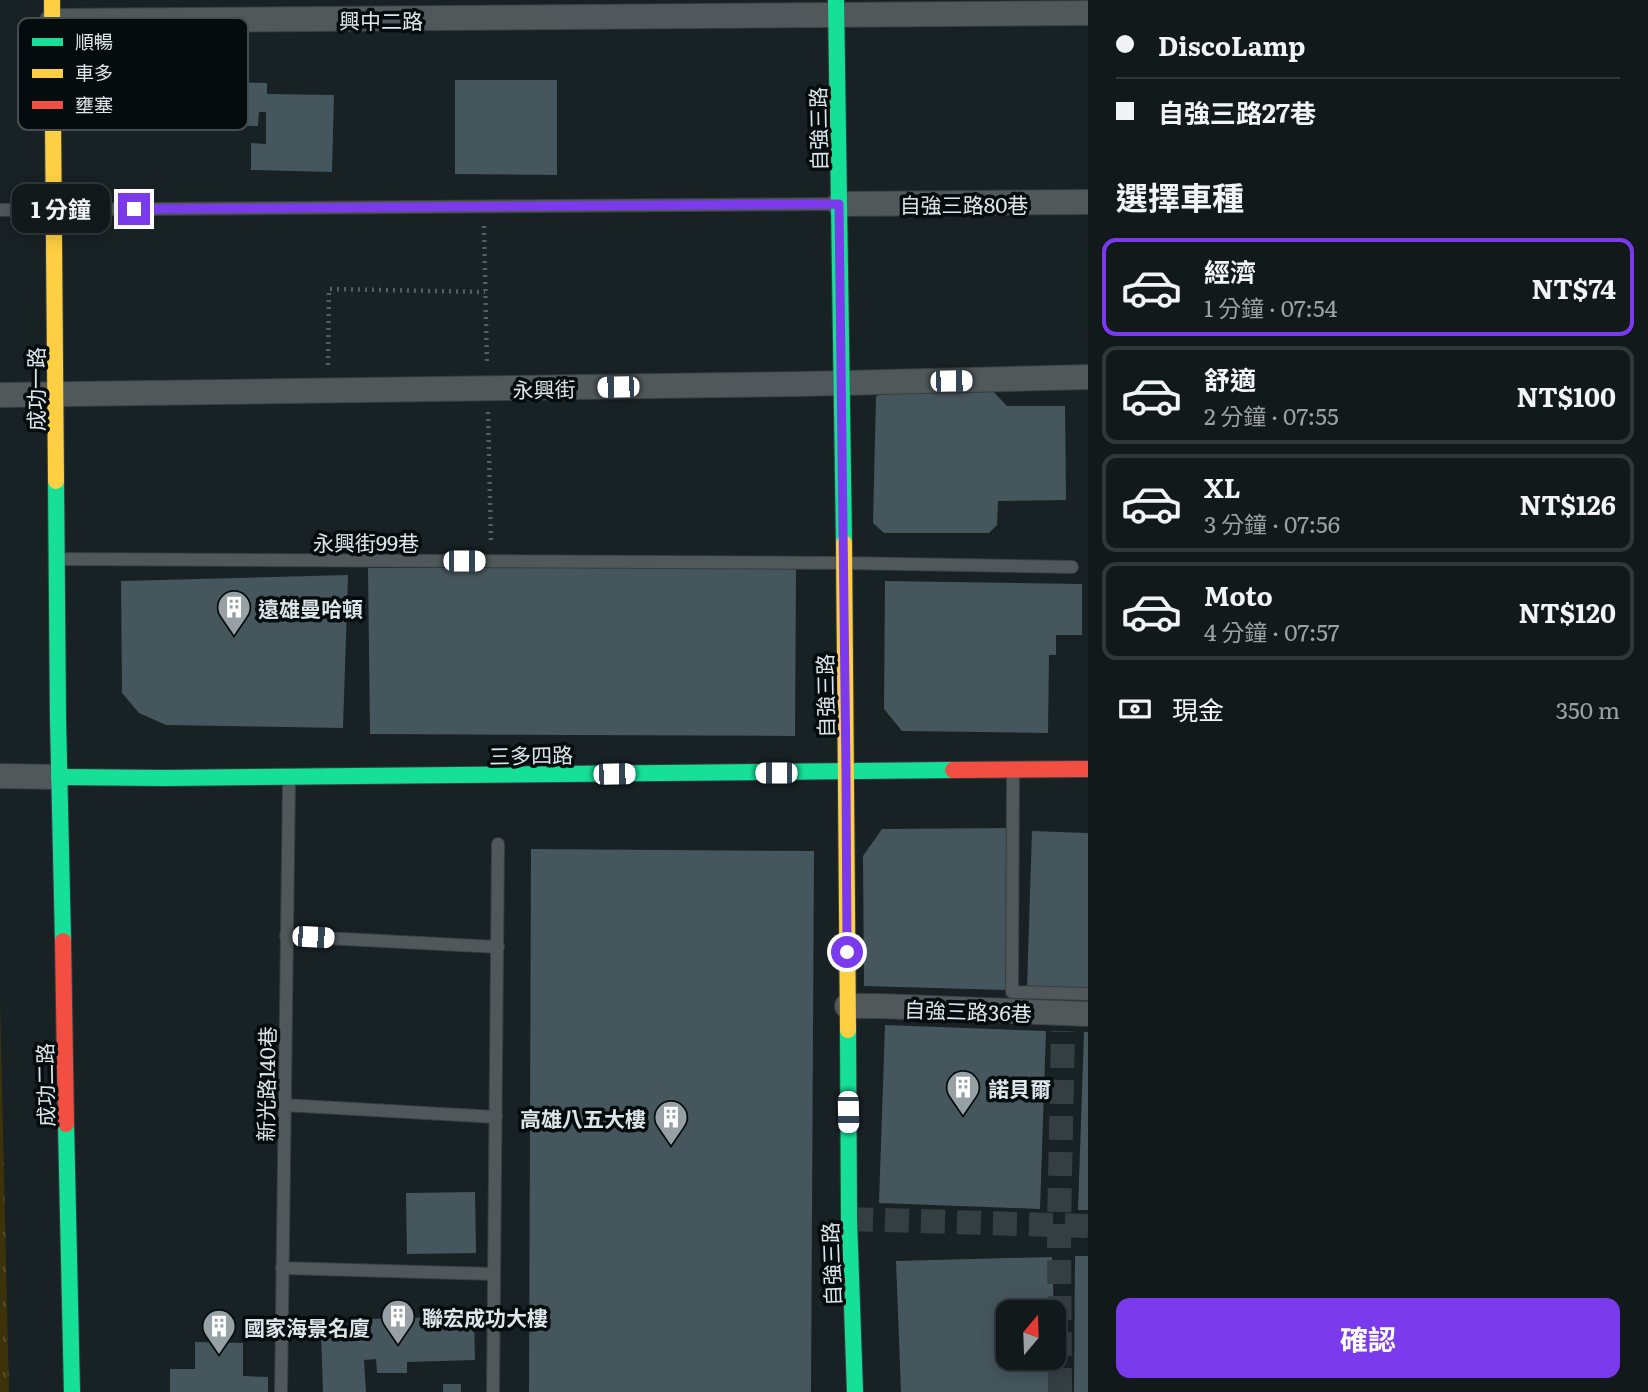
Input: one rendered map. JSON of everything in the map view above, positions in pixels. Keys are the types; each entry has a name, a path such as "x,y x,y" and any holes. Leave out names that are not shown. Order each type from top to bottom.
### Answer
{"street":[{"name":"興中二路","path":"52,10 492,13 836,8 1088,13"},
{"name":"自強三路","path":"836,8 849,1219 855,1392"},
{"name":"成功一路","path":"53,130 59,777"},
{"name":"自強三路80巷","path":"839,204 1088,202"},
{"name":"永興街","path":"0,395 841,384 1088,377"},
{"name":"三多四路","path":"59,777 1088,769"},
{"path":"0,776 59,777"},
{"name":"成功二路","path":"59,777 72,1392"},
{"name":"自強三路36巷","path":"847,1006 1074,1009"}],"lane":[{"path":"0,210 839,204"},
{"name":"永興街99巷","path":"57,559 844,563 1072,567"},
{"path":"1013,771 1012,992 1074,1009"},
{"name":"新光路140巷","path":"281,1392 289,777"},
{"path":"493,1392 498,844"},
{"path":"286,936 498,947"},
{"path":"284,1105 496,1117"},
{"path":"282,1268 494,1274"}],"path":[{"path":"327,391 329,289 485,292"}],"green space":[{"path":"0,1002 9,1392 0,1392"}],"building":[{"path":"455,80 557,80 557,175 455,174"},
{"path":"248,83 267,83 267,94 334,95 332,172 251,170 251,143 266,144 266,112 259,112 258,126 248,126"},
{"path":"890,383 986,384 1007,406 1065,406 1066,500 998,501 997,525 989,533 884,533 873,523 876,397"},
{"path":"368,568 796,568 795,736 370,734"},
{"name":"遠雄曼哈頓","path":"348,575 343,728 166,725 139,713 122,693 121,581"},
{"path":"885,581 1082,584 1082,635 1056,635 1056,655 1049,655 1048,733 902,731 884,709"},
{"path":"1008,828 1006,990 864,986 863,856 882,829"},
{"path":"1032,831 1088,833 1088,990 1027,988"},
{"name":"高雄八五大樓","path":"531,849 814,851 811,1392 529,1392"},
{"name":"諾貝爾","path":"885,1025 1046,1031 1040,1209 879,1203"},
{"name":"諾貝爾","path":"1084,1032 1088,1032 1088,1210 1078,1210"},
{"path":"475,1192 476,1253 407,1254 406,1193"},
{"path":"1075,1256 1088,1256 1088,1392 1074,1392"},
{"path":"1052,1257 1054,1300 996,1300 996,1370 1056,1370 1057,1392 901,1392 896,1261"},
{"name":"聯宏成功大樓","path":"474,1316 475,1360 407,1362 407,1373 377,1373 376,1359 364,1360 366,1392 323,1392 321,1333 336,1332 336,1320"},
{"name":"國家海景名廈","path":"195,1342 243,1343 243,1376 268,1377 268,1392 170,1392 170,1369 195,1369"},
{"name":"聯宏成功大樓","path":"443,1384 461,1384 461,1392 443,1392"}],"tunnel":[{"path":"1060,1392 1059,1226 1063,1031"},
{"path":"849,1219 1088,1226"}],"traffic: fast":[{"path":"836,0 844,543"},
{"path":"56,481 63,941"},
{"path":"59,777 953,770"},
{"path":"848,1030 849,1219 855,1392"},
{"path":"66,1124 72,1392"}],"traffic: slow":[{"path":"52,0 52,18"},
{"path":"53,130 56,481"},
{"path":"844,543 848,1030"}],"traffic: jam":[{"path":"953,770 1088,769"},
{"path":"63,941 66,1124"}],"place":[{"name":"遠雄曼哈頓","path":"234,637"},
{"name":"諾貝爾","path":"963,1117"},
{"name":"高雄八五大樓","path":"671,1147"},
{"name":"聯宏成功大樓","path":"398,1346"},
{"name":"國家海景名廈","path":"219,1356"}],"route":[{"path":"134,209 839,204 847,952"}]}
